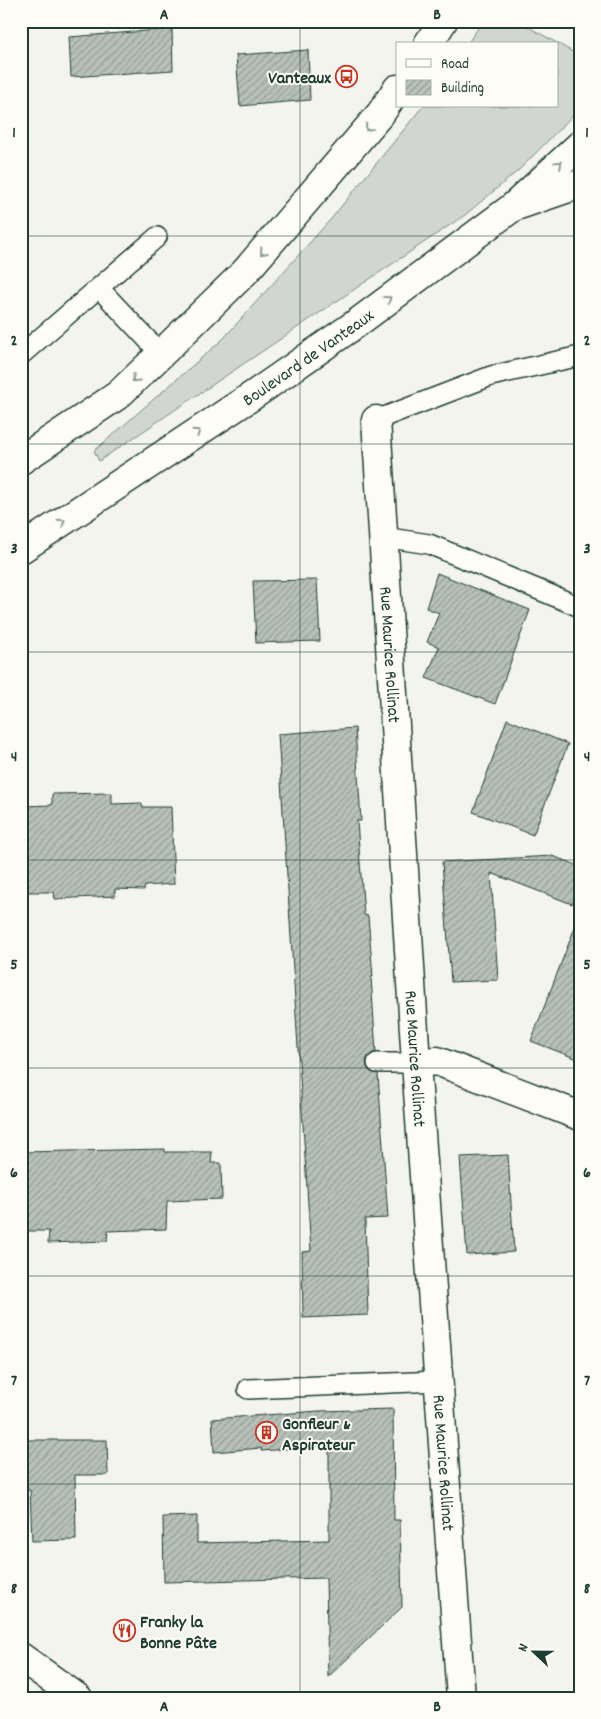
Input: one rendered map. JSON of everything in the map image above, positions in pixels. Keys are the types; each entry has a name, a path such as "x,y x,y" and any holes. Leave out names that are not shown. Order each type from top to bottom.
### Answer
{"street":[{"path":"429,42 443,21"},
{"path":"21,460 118,395 245,272 381,113 396,90"},
{"name":"Boulevard de Vanteaux","path":"21,549 357,323 513,207 580,145"},
{"path":"513,207 580,184"},
{"name":"Rue Maurice Rollinat","path":"376,420 416,1062 461,1698"},
{"path":"416,1062 437,1060 580,1116"},
{"path":"21,1657 78,1698"}],"lane":[{"path":"21,355 157,238"},
{"path":"99,288 161,354"},
{"path":"376,420 491,376 580,356"},
{"path":"383,537 429,544 580,607"},
{"path":"377,1063 416,1062"},
{"path":"248,1389 438,1381"}],"shaded area":[{"path":"483,21 518,21 555,42 468,42"},
{"path":"558,44 580,56 580,108 520,169 465,215 99,461 94,451 222,340 331,219 421,108 558,108"}],"building":[{"path":"172,29 173,70 71,77 69,37"},
{"path":"308,50 310,100 240,106 236,55"},
{"path":"437,573 530,610 495,704 426,678 439,647 427,642 439,613 426,608"},
{"path":"317,580 320,641 256,643 253,581"},
{"path":"507,719 568,744 533,835 473,812"},
{"path":"355,728 361,821 357,821 364,915 368,916 376,1052 368,1057 366,1063 371,1072 378,1074 388,1218 365,1219 368,1315 303,1318 302,1252 311,1251 278,734"},
{"path":"112,793 112,804 142,803 142,807 171,807 174,884 145,886 144,890 115,889 115,896 55,899 54,892 23,892 23,888 21,888 21,806 52,805 52,794"},
{"path":"552,856 580,866 580,885 572,904 491,873 498,980 451,982 442,862"},
{"path":"577,922 580,922 580,1060 531,1041"},
{"path":"165,1149 165,1152 212,1152 211,1163 221,1163 222,1199 167,1201 166,1229 108,1231 107,1241 48,1243 49,1231 21,1231 21,1152"},
{"path":"508,1155 514,1252 467,1255 460,1157"},
{"path":"393,1409 394,1520 400,1520 402,1607 328,1677 326,1578 164,1582 163,1517 197,1516 197,1543 329,1540 329,1446 261,1451 261,1448 214,1452 212,1419 319,1411"},
{"path":"21,1440 107,1440 108,1475 75,1475 76,1540 32,1541 30,1490 21,1490"}],"place":[{"name":"Vanteaux","path":"347,77"},
{"name":"Gonfleur & Aspirateur","path":"266,1433"},
{"name":"Franky la Bonne Pâte","path":"124,1631"}]}
